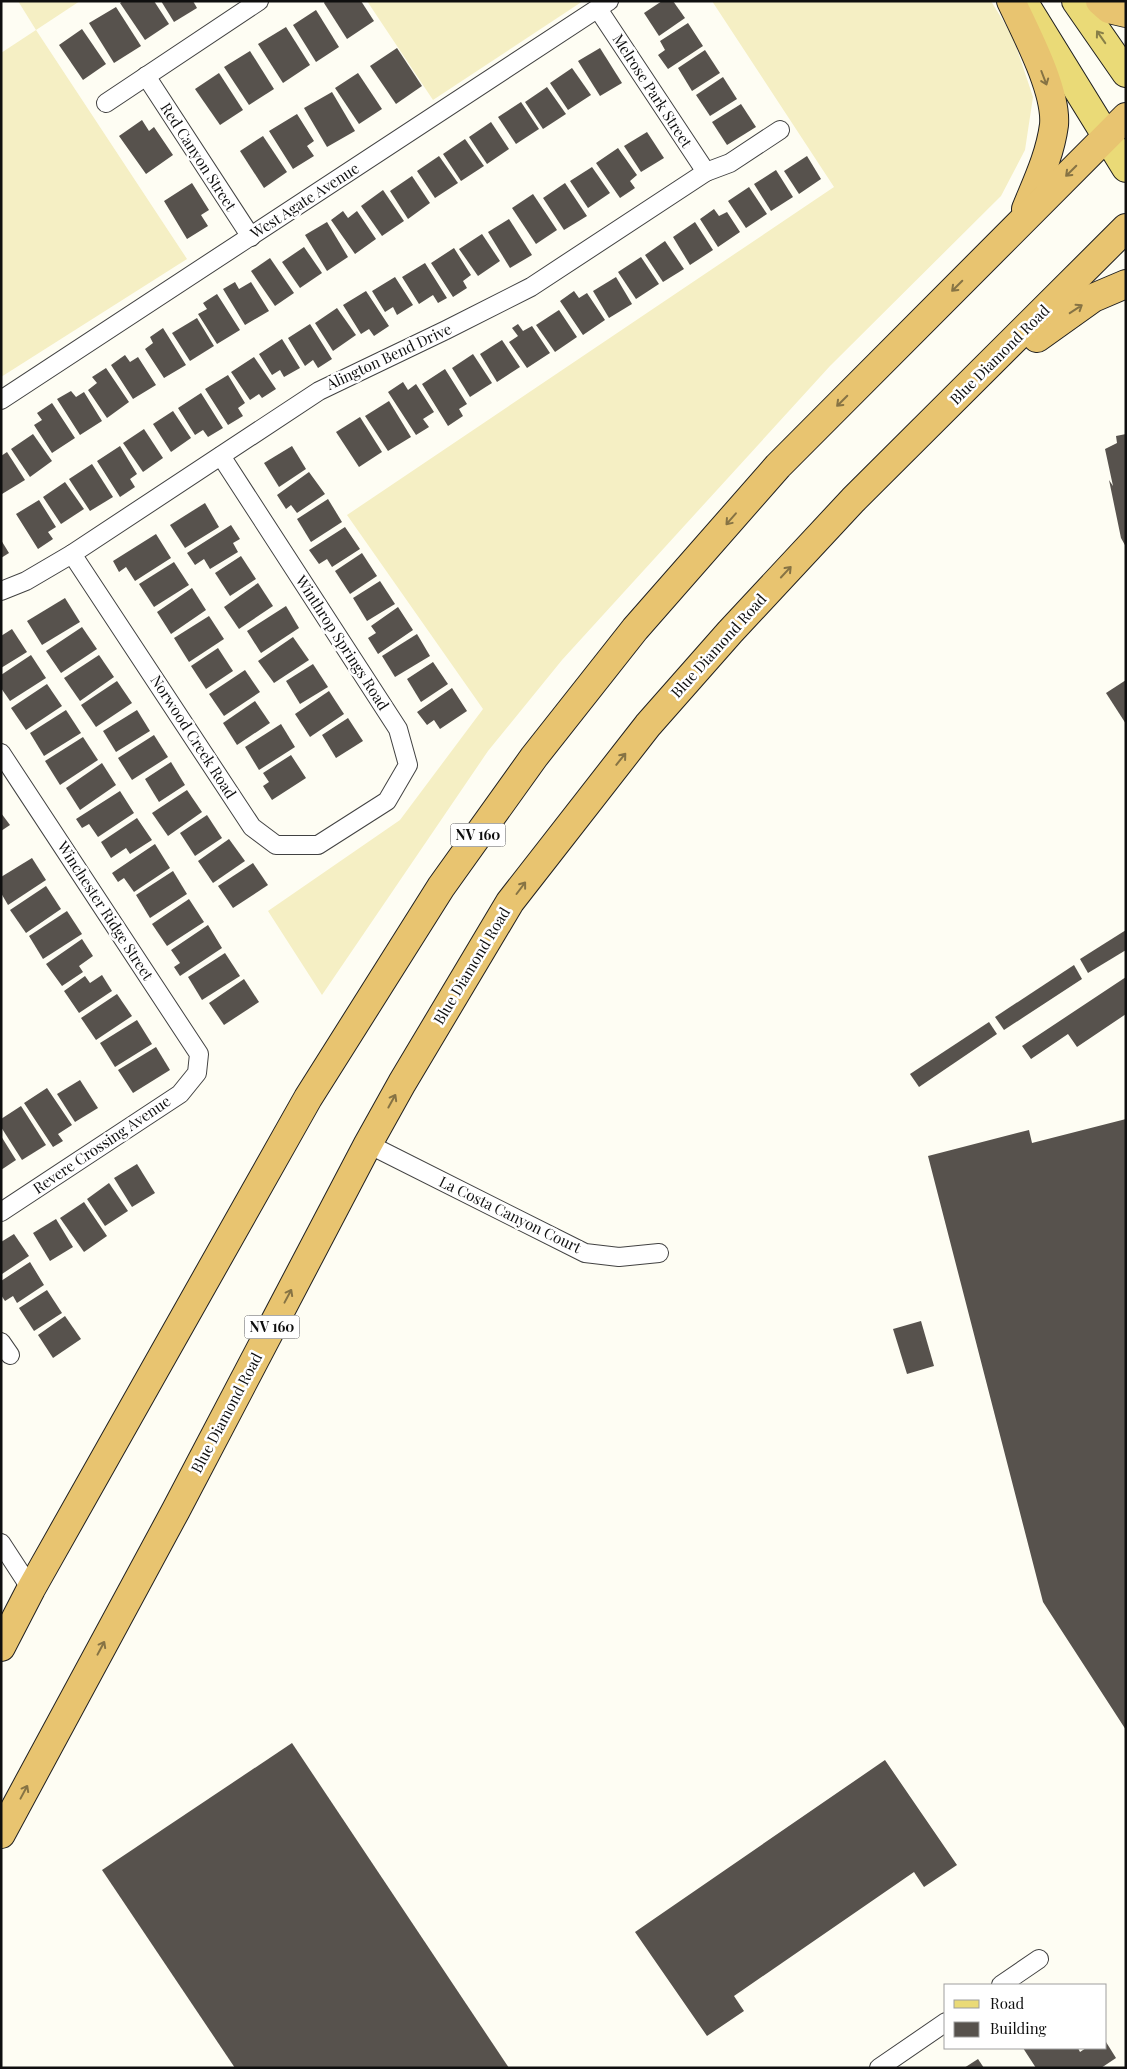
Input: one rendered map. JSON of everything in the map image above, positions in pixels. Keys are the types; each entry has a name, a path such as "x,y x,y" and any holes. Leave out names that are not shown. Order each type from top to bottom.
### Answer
{"highway":[{"path":"1011,1 1034,51 1052,98 1054,123 1048,156 1021,222"},
{"path":"1100,1 1109,9 1126,13"},
{"name":"NV 160","path":"1,1647 31,1589 308,1098 442,887 534,757 635,630 778,466 1126,118"},
{"name":"Blue Diamond Road","path":"1,1834 171,1518 368,1144 402,1083 510,902 648,725 730,632 853,500 954,402 1126,228"},
{"path":"954,402 1069,314 1106,291 1126,284"}],"main road":[{"path":"1023,1 1126,168"},
{"path":"1076,1 1126,73"}],"street":[{"path":"106,103 259,1"},
{"name":"Melrose Park Street","path":"604,5 706,172"},
{"name":"West Agate Avenue","path":"1,400 604,5"},
{"name":"Red Canyon Street","path":"146,76 250,237"},
{"name":"Alington Bend Drive","path":"1,591 26,581 72,554 319,391 532,287 706,172 730,163 780,130"},
{"name":"Winthrop Springs Road","path":"221,456 398,729 408,765 387,802 352,823"},
{"name":"Norwood Creek Road","path":"72,554 252,826 276,845 318,845 352,823"},
{"name":"Winchester Ridge Street","path":"1,753 199,1054 197,1072"},
{"name":"Revere Crossing Avenue","path":"1,1212 180,1094 197,1072"},
{"name":"La Costa Canyon Court","path":"368,1144 585,1253 619,1257 659,1253"},
{"path":"1,1543 31,1589"},
{"path":"1002,1984 1039,1959"},
{"path":"879,2068 944,2023"}],"sand":[{"path":"18,1 80,1 36,30"},
{"path":"367,1 583,1 433,100"},
{"path":"712,1 991,1 1013,37 1033,97 1025,150 1001,196 830,366 562,660 488,751 322,995 268,911 400,820 483,709 347,515 834,187"},
{"path":"36,30 187,259 1,377 1,53"}],"building":[{"path":"123,1 154,1 169,24 145,40 120,3"},
{"path":"161,1 193,1 197,8 174,22"},
{"path":"325,1 361,1 374,21 347,39 324,3"},
{"path":"662,1 673,1 685,18 659,36 644,13"},
{"path":"116,7 141,46 114,63 89,23"},
{"path":"316,10 339,47 316,62 293,25"},
{"path":"688,23 703,46 668,69 658,55 665,50 660,41"},
{"path":"286,27 310,65 283,83 258,44"},
{"path":"82,29 106,64 83,80 59,45"},
{"path":"397,48 422,86 396,104 370,66"},
{"path":"600,48 622,83 600,96 578,61"},
{"path":"705,50 720,73 692,91 678,68"},
{"path":"250,51 274,89 249,105 224,67"},
{"path":"572,68 591,95 568,110 550,83"},
{"path":"219,73 243,110 220,125 195,89"},
{"path":"358,73 382,109 359,124 335,88"},
{"path":"723,77 737,99 710,116 696,95"},
{"path":"547,87 566,114 543,129 525,102"},
{"path":"332,92 355,131 327,147 304,108"},
{"path":"521,102 539,129 516,144 498,117"},
{"path":"741,104 756,127 727,145 712,122"},
{"path":"297,114 314,141 307,146 314,156 293,169 269,131"},
{"path":"142,120 149,131 154,127 173,155 146,174 119,136"},
{"path":"491,122 509,149 487,164 469,137"},
{"path":"647,132 664,158 641,172 624,146"},
{"path":"263,136 287,172 264,188 240,151"},
{"path":"465,139 484,166 461,181 443,154"},
{"path":"618,148 637,175 630,181 635,188 620,198 596,163"},
{"path":"439,156 458,183 435,198 417,171"},
{"path":"807,156 821,179 799,194 784,171"},
{"path":"592,167 610,193 588,208 570,181"},
{"path":"776,170 793,197 771,211 754,184"},
{"path":"412,176 430,203 408,219 390,191"},
{"path":"192,183 209,210 201,215 208,226 187,239 164,201"},
{"path":"565,183 587,216 564,230 543,198"},
{"path":"749,187 767,214 746,228 728,201"},
{"path":"383,190 404,221 382,236 361,206"},
{"path":"533,194 557,230 536,244 512,208"},
{"path":"714,209 719,216 727,212 740,232 718,247 700,219"},
{"path":"343,211 348,218 357,211 376,239 355,254 331,220"},
{"path":"509,219 532,255 510,268 488,232"},
{"path":"327,222 348,257 327,271 305,235"},
{"path":"695,222 713,250 690,265 673,237"},
{"path":"482,234 500,261 478,276 459,249"},
{"path":"665,241 684,269 663,282 645,255"},
{"path":"304,247 322,273 300,288 282,262"},
{"path":"454,248 471,275 463,281 467,288 453,297 431,263"},
{"path":"641,257 659,284 636,299 618,272"},
{"path":"270,258 294,293 275,306 251,271"},
{"path":"425,263 447,298 438,303 433,295 419,304 402,277"},
{"path":"395,277 413,305 397,315 393,307 385,312 372,291"},
{"path":"616,277 632,304 609,318 593,291"},
{"path":"235,282 239,289 251,282 269,311 245,325 223,289"},
{"path":"366,291 389,326 374,336 369,329 361,334 343,305"},
{"path":"574,291 579,298 587,293 605,320 583,335 560,301"},
{"path":"217,294 240,330 217,344 198,314 207,309 203,303"},
{"path":"337,308 356,335 333,351 315,323"},
{"path":"559,310 577,337 555,352 536,325"},
{"path":"197,318 214,346 190,361 172,333"},
{"path":"310,324 332,359 318,368 313,360 305,366 288,338"},
{"path":"518,324 523,331 532,326 550,353 527,368 509,342 518,336 512,328"},
{"path":"163,328 186,365 164,378 145,349 153,343 150,337"},
{"path":"282,339 300,368 284,377 280,370 272,375 259,354"},
{"path":"502,340 520,367 497,382 480,354"},
{"path":"473,354 492,383 470,397 452,368"},
{"path":"125,355 130,362 138,357 156,385 133,399 111,365"},
{"path":"254,357 276,389 262,398 259,394 250,400 231,372"},
{"path":"106,368 129,402 107,418 88,390 97,383 92,377"},
{"path":"445,369 467,404 459,409 463,416 448,426 422,384"},
{"path":"228,375 245,403 238,408 243,416 228,425 205,389"},
{"path":"403,382 408,390 416,384 434,412 423,419 429,427 416,435 388,392"},
{"path":"71,391 76,397 84,392 102,421 80,435 57,399"},
{"path":"201,393 223,428 208,437 203,430 195,435 178,408"},
{"path":"389,401 411,437 388,451 365,416"},
{"path":"52,403 75,438 52,453 34,425 42,420 37,413"},
{"path":"173,411 191,438 171,452 153,424"},
{"path":"360,417 382,452 359,467 336,432"},
{"path":"144,429 163,458 143,472 123,443"},
{"path":"33,434 52,461 30,477 11,449"},
{"path":"1126,434 1126,547 1121,538 1109,480 1113,486 1105,449 1117,443 1116,436"},
{"path":"120,446 137,474 130,479 135,487 120,497 97,461"},
{"path":"292,446 306,469 279,487 264,463"},
{"path":"7,452 25,480 2,494 1,456"},
{"path":"92,464 113,497 90,511 69,479"},
{"path":"309,472 325,494 297,513 291,505 286,509 277,495"},
{"path":"65,482 84,509 61,524 43,497"},
{"path":"328,499 342,522 311,542 297,519"},
{"path":"39,500 56,527 48,532 53,539 38,549 16,514"},
{"path":"205,503 219,527 185,548 170,525"},
{"path":"231,525 240,539 233,543 238,552 210,569 204,559 195,565 187,553"},
{"path":"345,527 360,549 332,567 327,559 319,564 309,550"},
{"path":"156,534 171,558 135,581 126,567 119,572 113,561"},
{"path":"1,540 9,553 1,558"},
{"path":"362,553 377,576 350,594 335,571"},
{"path":"241,556 256,579 230,596 215,573"},
{"path":"174,562 189,585 154,607 139,584"},
{"path":"380,581 395,604 367,621 353,598"},
{"path":"258,583 273,606 239,629 224,607"},
{"path":"192,588 206,610 171,634 157,612"},
{"path":"65,598 80,622 42,645 27,621"},
{"path":"286,606 299,628 261,653 247,631"},
{"path":"398,607 413,630 378,654 368,638 376,633 371,626"},
{"path":"209,616 224,639 189,662 174,638"},
{"path":"82,627 97,649 61,673 46,651"},
{"path":"12,629 27,652 1,668 1,636"},
{"path":"417,634 430,656 395,677 382,656"},
{"path":"293,637 309,660 274,683 258,661"},
{"path":"218,648 233,671 206,689 191,666"},
{"path":"31,655 46,678 10,701 1,688 1,675"},
{"path":"99,655 114,677 80,701 64,678"},
{"path":"433,662 448,684 421,702 407,679"},
{"path":"313,664 328,687 300,704 286,681"},
{"path":"245,670 260,692 224,716 209,694"},
{"path":"1126,680 1126,724 1106,693"},
{"path":"117,681 132,703 96,727 81,705"},
{"path":"47,684 62,706 26,730 11,708"},
{"path":"452,688 467,711 440,729 434,720 427,725 417,712"},
{"path":"329,691 344,714 310,737 295,714"},
{"path":"255,701 270,723 237,745 223,723"},
{"path":"66,710 81,733 44,756 30,733"},
{"path":"137,710 150,731 116,752 103,731"},
{"path":"348,718 363,741 336,758 322,735"},
{"path":"281,724 295,747 259,770 245,747"},
{"path":"154,735 168,757 132,780 118,758"},
{"path":"83,737 98,760 60,785 45,761"},
{"path":"291,755 306,778 272,800 263,786 269,782 263,773"},
{"path":"171,762 185,785 159,802 145,779"},
{"path":"102,763 116,785 80,810 66,788"},
{"path":"187,790 202,812 168,836 152,813"},
{"path":"120,791 134,813 98,837 89,824 82,828 76,819"},
{"path":"1,813 10,825 1,831"},
{"path":"207,815 222,838 195,856 180,833"},
{"path":"137,818 152,840 130,854 126,848 111,858 101,842"},
{"path":"229,839 245,861 213,883 198,861"},
{"path":"155,844 170,868 134,892 124,878 118,882 112,873"},
{"path":"32,858 46,880 8,905 1,893 1,877"},
{"path":"253,863 268,885 233,908 218,886"},
{"path":"173,871 187,894 150,918 136,895"},
{"path":"46,886 61,909 26,933 10,910"},
{"path":"189,899 204,922 167,946 152,924"},
{"path":"67,911 82,934 43,959 29,936"},
{"path":"208,925 222,948 180,976 174,967 180,963 171,950"},
{"path":"1126,930 1126,950 1088,973 1080,959"},
{"path":"82,939 93,956 79,966 83,972 62,986 46,964"},
{"path":"225,953 240,976 202,1000 188,977"},
{"path":"1074,965 1082,979 1004,1030 995,1017"},
{"path":"102,975 112,991 79,1013 64,991 85,976 90,983"},
{"path":"1126,977 1126,1014 1077,1047 1068,1034 1031,1059 1022,1046"},
{"path":"244,979 259,1002 224,1025 209,1003"},
{"path":"117,994 132,1016 96,1040 81,1018"},
{"path":"137,1020 152,1044 115,1067 100,1043"},
{"path":"989,1022 997,1034 919,1087 910,1074"},
{"path":"156,1047 170,1070 133,1093 118,1070"},
{"path":"80,1080 98,1108 75,1122 57,1094"},
{"path":"47,1088 72,1125 58,1134 63,1141 53,1147 24,1103"},
{"path":"21,1106 46,1145 22,1160 1,1127 1,1119"},
{"path":"1126,1119 1126,1730 1043,1602 928,1156 1029,1130 1032,1143"},
{"path":"1,1136 16,1160 1,1170"},
{"path":"137,1164 155,1193 132,1207 114,1178"},
{"path":"109,1183 128,1211 105,1226 87,1199"},
{"path":"84,1202 107,1236 84,1252 60,1218"},
{"path":"56,1219 73,1247 50,1261 33,1233"},
{"path":"14,1234 29,1256 2,1274 1,1242"},
{"path":"30,1262 44,1285 17,1303 13,1296 5,1301 1,1295 1,1281"},
{"path":"47,1290 62,1313 34,1331 19,1308"},
{"path":"65,1316 81,1339 53,1358 38,1335"},
{"path":"921,1321 934,1366 907,1374 893,1329"},
{"path":"292,1743 509,2068 235,2068 102,1870"},
{"path":"885,1760 957,1865 924,1887 914,1872 734,1996 744,2011 707,2036 635,1932"},
{"path":"1107,2044 1116,2058 1101,2068 1036,2068 1024,2049 1078,2049 1080,2052 1084,2049 1107,2049"},
{"path":"978,2059 984,2068 964,2068"}]}
